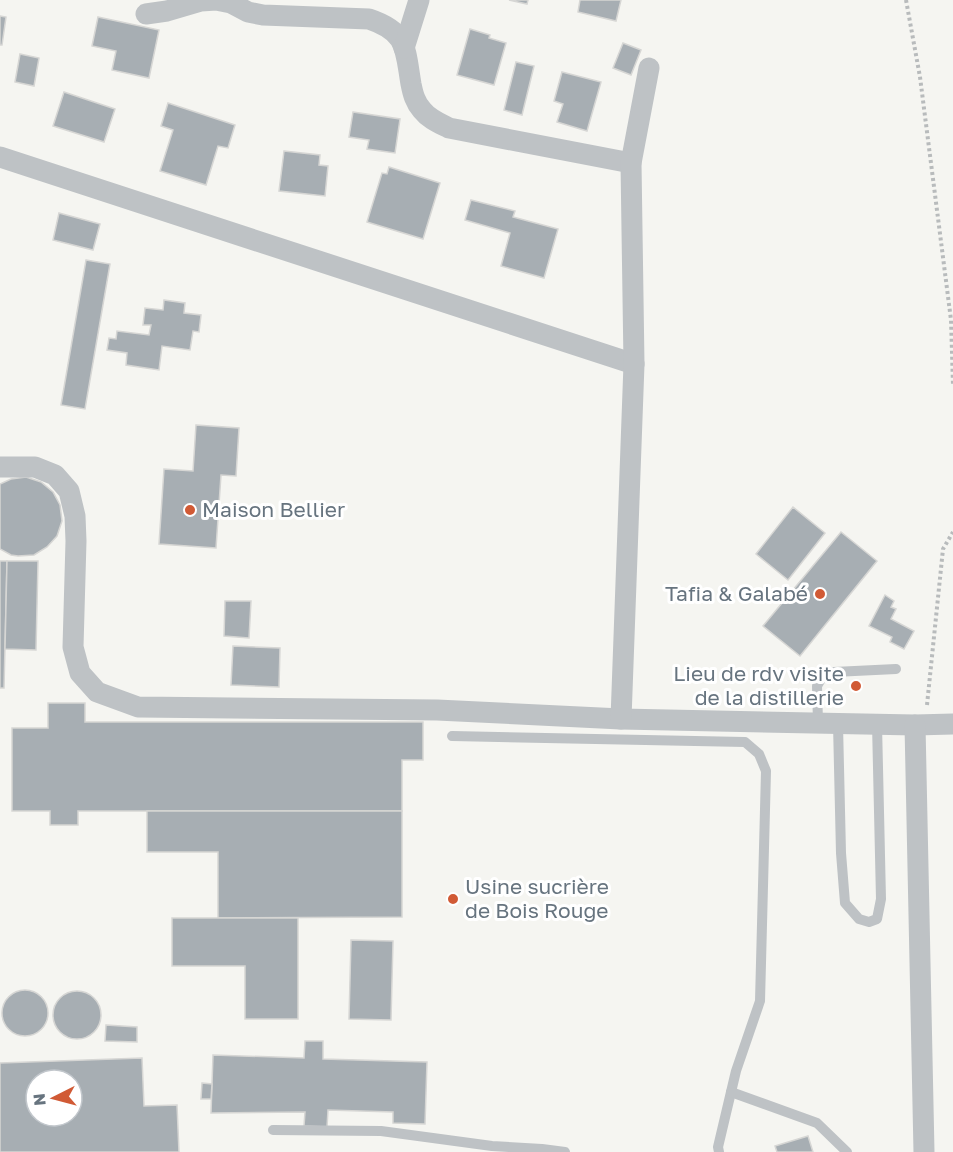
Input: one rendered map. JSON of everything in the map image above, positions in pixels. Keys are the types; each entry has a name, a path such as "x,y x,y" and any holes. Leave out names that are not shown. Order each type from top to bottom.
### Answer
{"street":[{"path":"146,14 201,1 216,0 263,15 369,19 384,24 397,33 404,48 414,98 422,111 435,121 449,128 631,163"},
{"path":"404,48 419,0"},
{"path":"621,719 634,364 631,163 649,68"},
{"path":"0,157 634,364"},
{"path":"0,467 35,467 55,475 69,492 75,516 76,541 73,646 80,673 97,692 138,707 437,710 621,719 828,724 953,724"},
{"path":"915,725 924,1152"}],"lane":[{"path":"877,724 881,899 877,919 869,922 859,919 845,903 828,724 817,686 823,676 834,672 896,669"},
{"path":"452,736 745,742 759,753 766,771 760,1001 736,1071 718,1147 719,1152"},
{"path":"731,1092 817,1123 847,1152"},
{"path":"273,1130 381,1131 492,1146 565,1152"}],"path":[{"path":"906,0 920,77 949,308 953,386"},
{"path":"915,725 926,708 944,549 953,532"}],"building":[{"path":"509,0 528,0 527,4"},
{"path":"580,0 621,0 616,21 578,12"},
{"path":"0,16 6,17 2,45 0,45"},
{"path":"98,17 159,30 149,78 112,70 116,51 92,46"},
{"path":"470,29 506,43 494,85 457,75"},
{"path":"623,43 641,50 631,75 613,68"},
{"path":"20,54 39,58 34,86 15,82"},
{"path":"516,62 534,66 522,115 504,110"},
{"path":"562,72 601,82 587,131 557,122 563,104 554,101"},
{"path":"64,92 115,109 104,142 53,126"},
{"path":"168,103 235,125 228,148 218,146 206,185 160,171 173,130 161,126"},
{"path":"353,112 400,119 395,153 367,149 369,140 349,137"},
{"path":"284,151 320,155 319,165 328,166 325,196 279,191"},
{"path":"389,167 440,183 423,239 367,222 382,173 387,174"},
{"path":"471,200 515,211 513,217 558,229 544,278 501,266 510,233 465,220"},
{"path":"59,213 100,224 93,250 53,240"},
{"path":"86,260 110,264 85,409 61,405"},
{"path":"164,300 185,303 184,313 201,315 199,332 193,331 190,350 162,346 159,370 126,365 127,353 107,350 109,338 116,339 117,331 149,335 151,325 143,325 145,308 163,310"},
{"name":"Maison Bellier","path":"196,425 239,428 236,476 221,475 216,548 159,544 164,469 193,471"},
{"path":"26,477 41,482 53,492 60,505 62,521 57,536 47,547 34,555 11,555 0,549 0,484 11,479"},
{"path":"793,507 825,533 788,580 756,554"},
{"name":"Tafia & Galabé","path":"841,532 877,561 800,656 763,626"},
{"path":"0,561 7,561 4,688 0,688"},
{"path":"7,561 38,561 36,650 5,649"},
{"path":"885,595 894,601 891,607 896,609 891,619 914,631 904,649 890,642 892,637 869,626"},
{"path":"225,601 251,601 249,638 224,636"},
{"path":"233,646 280,648 279,687 231,685"},
{"path":"48,703 85,703 85,722 423,722 423,760 402,760 402,811 78,811 78,825 50,825 50,811 12,811 12,728 48,728"},
{"path":"147,811 402,811 402,917 218,918 218,852 147,852"},
{"path":"172,918 298,918 298,1019 245,1019 245,966 172,966"},
{"path":"351,940 393,941 391,1020 349,1019"},
{"path":"30,990 42,996 47,1004 47,1022 42,1030 34,1035 20,1036 8,1030 3,1022 2,1008 8,996 16,991"},
{"path":"77,991 94,998 101,1015 94,1032 77,1039 60,1032 53,1015 60,998"},
{"path":"106,1025 137,1027 137,1042 105,1041"},
{"path":"305,1041 323,1041 323,1059 427,1062 425,1124 393,1123 393,1112 328,1110 327,1127 304,1126 305,1112 211,1113 213,1055 304,1058"},
{"path":"142,1058 144,1106 177,1105 179,1152 0,1152 0,1063"},
{"path":"202,1083 212,1084 211,1099 201,1099"},
{"path":"808,1136 813,1152 777,1152 775,1146"}],"place":[{"name":"Maison Bellier","path":"190,510"},
{"name":"Tafia & Galabé","path":"820,594"},
{"name":"Lieu de rdv visite de la distillerie","path":"856,686"},
{"name":"Usine sucrière de Bois Rouge","path":"453,899"}]}
